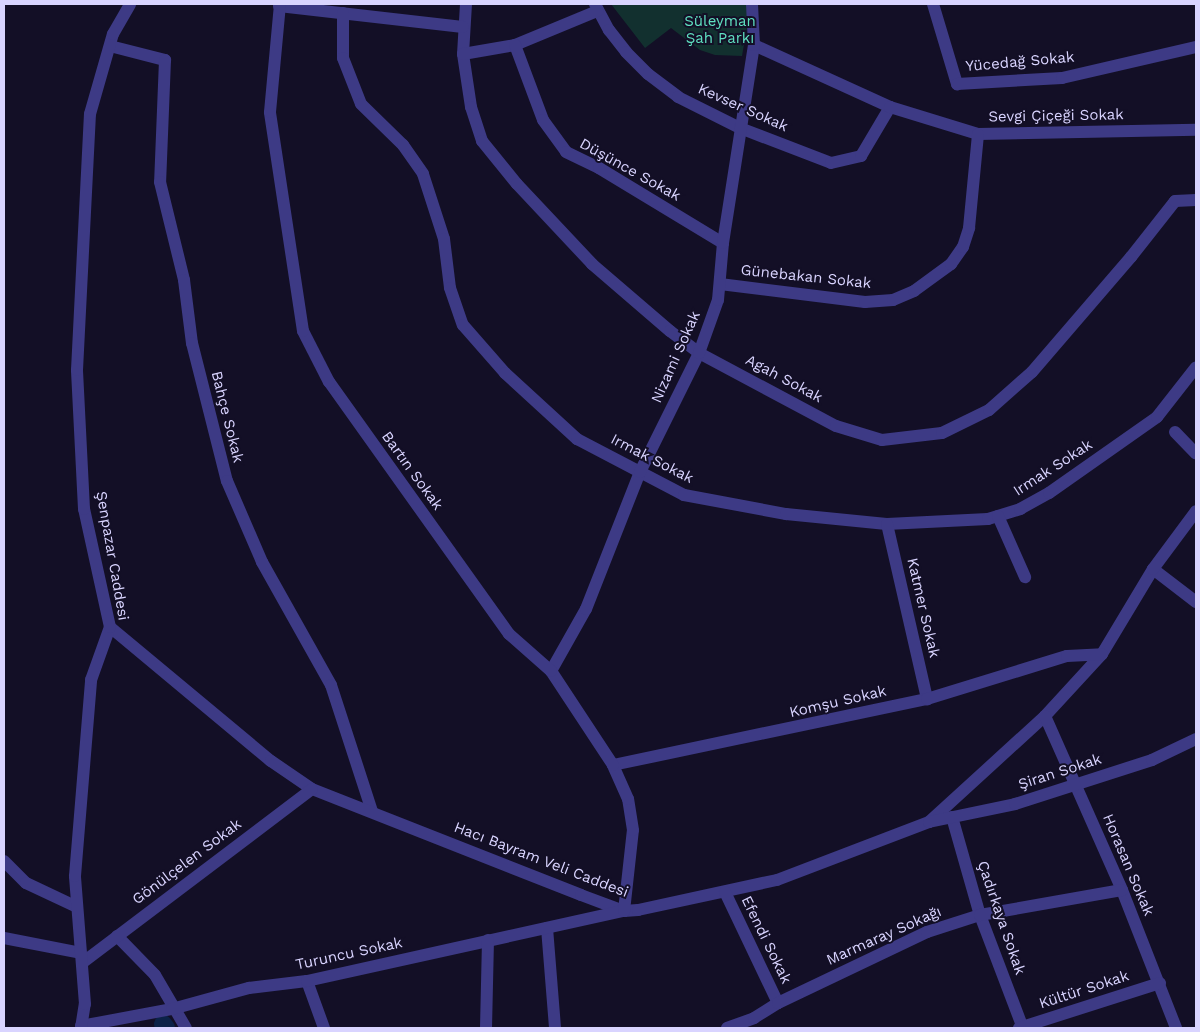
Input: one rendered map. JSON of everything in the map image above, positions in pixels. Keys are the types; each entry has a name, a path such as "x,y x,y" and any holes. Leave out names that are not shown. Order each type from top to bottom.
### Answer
{"street":[{"name":"Şenpazar Caddesi","path":"81,1027 85,1004 75,876 91,680 110,627 84,509 77,370 90,114 110,46 130,4"},
{"name":"Agah Sokak","path":"466,4 462,27 463,54 471,107 482,141 517,184 592,264 670,331 699,352 836,426 882,440 942,432 989,410 1032,372 1131,257 1175,200 1196,200"},
{"name":"Nizami Sokak","path":"551,671 586,609 640,472 699,352 718,300 722,243 754,45 752,4"},
{"name":"Yücedağ Sokak","path":"933,4 957,84 1062,78 1196,47"},
{"path":"280,5 462,27"},
{"name":"Bartın Sokak","path":"280,5 270,112 303,330 329,382 509,634 551,671 613,765 628,799 633,830 624,911"},
{"path":"463,54 516,45 596,7"},
{"name":"Kevser Sokak","path":"596,7 609,30 648,74 678,97 740,128 831,163 861,156 890,107"},
{"name":"Irmak Sokak","path":"343,14 343,58 361,104 403,145 423,174 444,239 450,288 463,324 506,373 577,439 684,495 737,507 887,524 998,516 1020,509 1049,493 1157,417 1196,367"},
{"name":"Düşünce Sokak","path":"516,45 543,120 566,152 599,168 722,243"},
{"name":"Sevgi Çiçeği Sokak","path":"754,45 890,107 978,134 1196,130"},
{"name":"Bahçe Sokak","path":"110,46 165,60 160,182 184,280 192,343 226,481 262,562 331,685 372,811"},
{"name":"Günebakan Sokak","path":"720,284 865,302 893,300 921,287 951,264 963,247 969,228 978,134"},
{"path":"1174,432 1196,454"},
{"name":"Hacı Bayram Veli Caddesi","path":"110,627 271,761 312,789 624,911 777,880 929,822 1046,716 1102,654 1153,569 1196,511"},
{"path":"998,516 1025,577"},
{"name":"Katmer Sokak","path":"887,524 927,700"},
{"path":"1153,569 1196,602"},
{"name":"Komşu Sokak","path":"613,765 927,700 1067,656 1102,654"},
{"name":"Horasan Sokak","path":"1046,716 1122,890 1176,1028"},
{"name":"Şiran Sokak","path":"929,822 1015,804 1152,760 1196,739"},
{"name":"Gönülçelen Sokak","path":"81,958 117,936 312,789"},
{"name":"Çadırkaya Sokak","path":"952,817 980,915 1022,1028"},
{"path":"4,861 26,883 77,907"},
{"name":"Marmaray Sokağı","path":"727,1028 754,1018 778,1002 927,932 980,915 1122,890"},
{"name":"Efendi Sokak","path":"725,892 778,1002"},
{"name":"Turuncu Sokak","path":"81,1027 172,1009 249,988 307,981 624,911"},
{"path":"547,928 555,1028"},
{"path":"117,936 155,975 172,1009 186,1028"},
{"path":"4,938 81,958"},
{"path":"486,1028 488,940"},
{"path":"307,981 324,1028"},
{"name":"Kültür Sokak","path":"1022,1028 1160,983"}],"green space":[{"name":"Süleyman Şah Parkı","path":"611,4 751,4 742,56 715,55 700,50 671,28 645,48"}],"waterway":[{"path":"163,1024 166,1028"}]}
